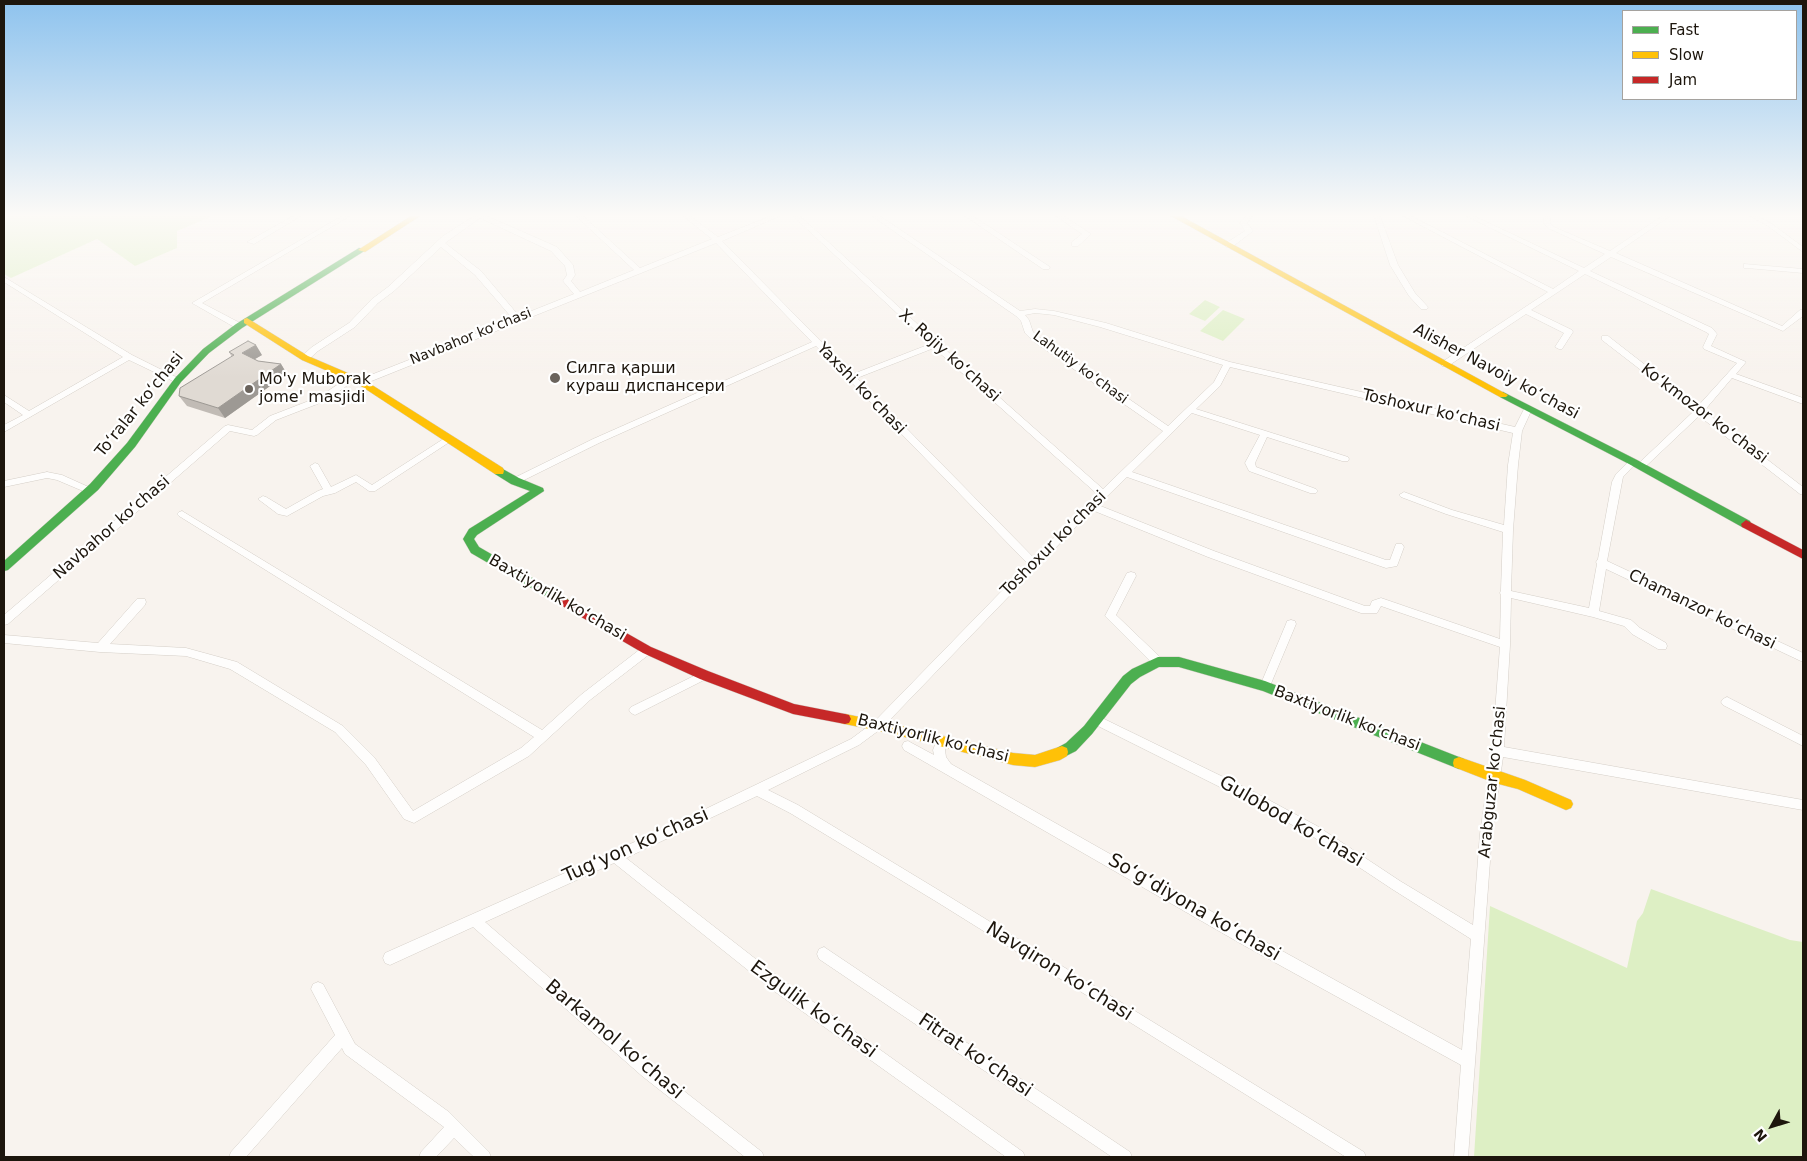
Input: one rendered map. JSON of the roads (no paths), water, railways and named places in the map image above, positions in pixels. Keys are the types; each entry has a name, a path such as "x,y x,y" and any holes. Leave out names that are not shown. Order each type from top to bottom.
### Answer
{"street":[{"path":"243,323 196,303 253,270"},
{"name":"Toʻralar koʻchasi","path":"4,567 90,491 131,445 178,380 206,351 243,323 328,270"},
{"path":"305,358 315,349 352,325 374,301 391,289 411,270"},
{"path":"475,270 518,319"},
{"path":"570,270 571,275 567,281 578,294"},
{"name":"Yaxshi koʻchasi","path":"746,270 1034,564"},
{"name":"X. Rojiy koʻchasi","path":"854,270 934,344 1103,494"},
{"name":"Lahutiy koʻchasi","path":"955,270 1019,314 1025,320 1029,333 1036,339 1169,431"},
{"name":"Alisher Navoiy koʻchasi","path":"1276,270 1528,409 1637,464 1803,555"},
{"path":"1397,270 1412,294 1424,307"},
{"path":"1509,270 1553,292"},
{"path":"1445,364 1586,270"},
{"path":"1586,270 1708,330 1713,334 1707,347 1742,362 1699,411 1637,464 1619,476 1601,562 1593,613"},
{"path":"1652,270 1783,328 1803,312"},
{"name":"Navbahor koʻchasi","path":"4,621 228,428 254,433 273,418 322,399 357,380 639,271"},
{"path":"4,279 129,358 178,380"},
{"path":"1525,310 1569,332 1559,347"},
{"name":"Toshoxur koʻchasi","path":"1019,314 1034,311 1054,313 1228,364 1518,431"},
{"name":"Baxtiyorlik koʻchasi","path":"243,323 305,358 357,380 515,481 538,491 473,532 468,539 470,545 475,550 647,650 704,675 793,709 878,725 1013,759 1035,761 1055,756 1071,747 1096,720 1127,680 1136,673 1158,662 1173,662 1194,665 1265,686 1495,777 1520,784 1566,804"},
{"name":"Koʻkmozor koʻchasi","path":"1605,338 1801,487"},
{"path":"515,481 596,441 816,343"},
{"path":"851,378 934,344"},
{"path":"4,430 129,358"},
{"name":"Toshoxur koʻchasi","path":"878,725 1091,506 1217,384 1228,364"},
{"path":"1731,375 1803,401"},
{"path":"4,398 29,415"},
{"name":"Arabguzar koʻchasi","path":"1461,1157 1486,834 1498,751 1505,646 1508,530 1518,431 1528,409"},
{"path":"1191,410 1345,459"},
{"path":"1265,434 1250,463 1252,469 1313,492"},
{"path":"263,498 287,513 328,490 332,491 356,478 372,489 448,439"},
{"path":"314,466 328,490"},
{"path":"1125,473 1386,564 1394,563 1399,547"},
{"path":"4,484 47,475 59,477 90,491"},
{"path":"1404,495 1449,512 1508,530"},
{"path":"1091,506 1211,554 1364,610 1373,610 1378,602 1382,602 1505,646"},
{"path":"182,514 543,736"},
{"name":"Chamanzor koʻchasi","path":"1601,562 1803,658"},
{"path":"1131,576 1110,616 1158,662"},
{"path":"1505,593 1593,613 1627,623 1636,631 1662,646"},
{"path":"100,648 141,602"},
{"path":"1265,686 1291,624"},
{"path":"4,639 100,648 186,652 232,665 339,729 370,761 408,814 414,817 525,752 586,697 647,650"},
{"path":"635,710 704,675"},
{"path":"1727,702 1803,741"},
{"name":"Gulobod koʻchasi","path":"1096,720 1250,796 1313,830 1396,885 1479,936"},
{"name":"Tugʻyon koʻchasi","path":"390,958 757,790 842,749 878,725"},
{"path":"942,740 939,750 940,758 947,768"},
{"name":"Soʻgʻdiyona koʻchasi","path":"908,746 1250,942 1468,1061"},
{"path":"1498,751 1803,804"},
{"name":"Navqiron koʻchasi","path":"757,790 794,809 941,898 1359,1157"},
{"name":"Ezgulik koʻchasi","path":"614,856 779,986 1018,1157"},
{"name":"Barkamol koʻchasi","path":"474,920 647,1070 757,1157"},
{"name":"Fitrat koʻchasi","path":"824,954 1125,1157"},
{"path":"318,989 350,1049 444,1117 484,1157"},
{"path":"236,1157 343,1036"},
{"path":"426,1157 454,1127"}],"place":[{"name":"Силга қарши кураш диспансери","path":"555,378"},
{"name":"Mo'y Muborak jome' masjidi","path":"249,389"}]}
